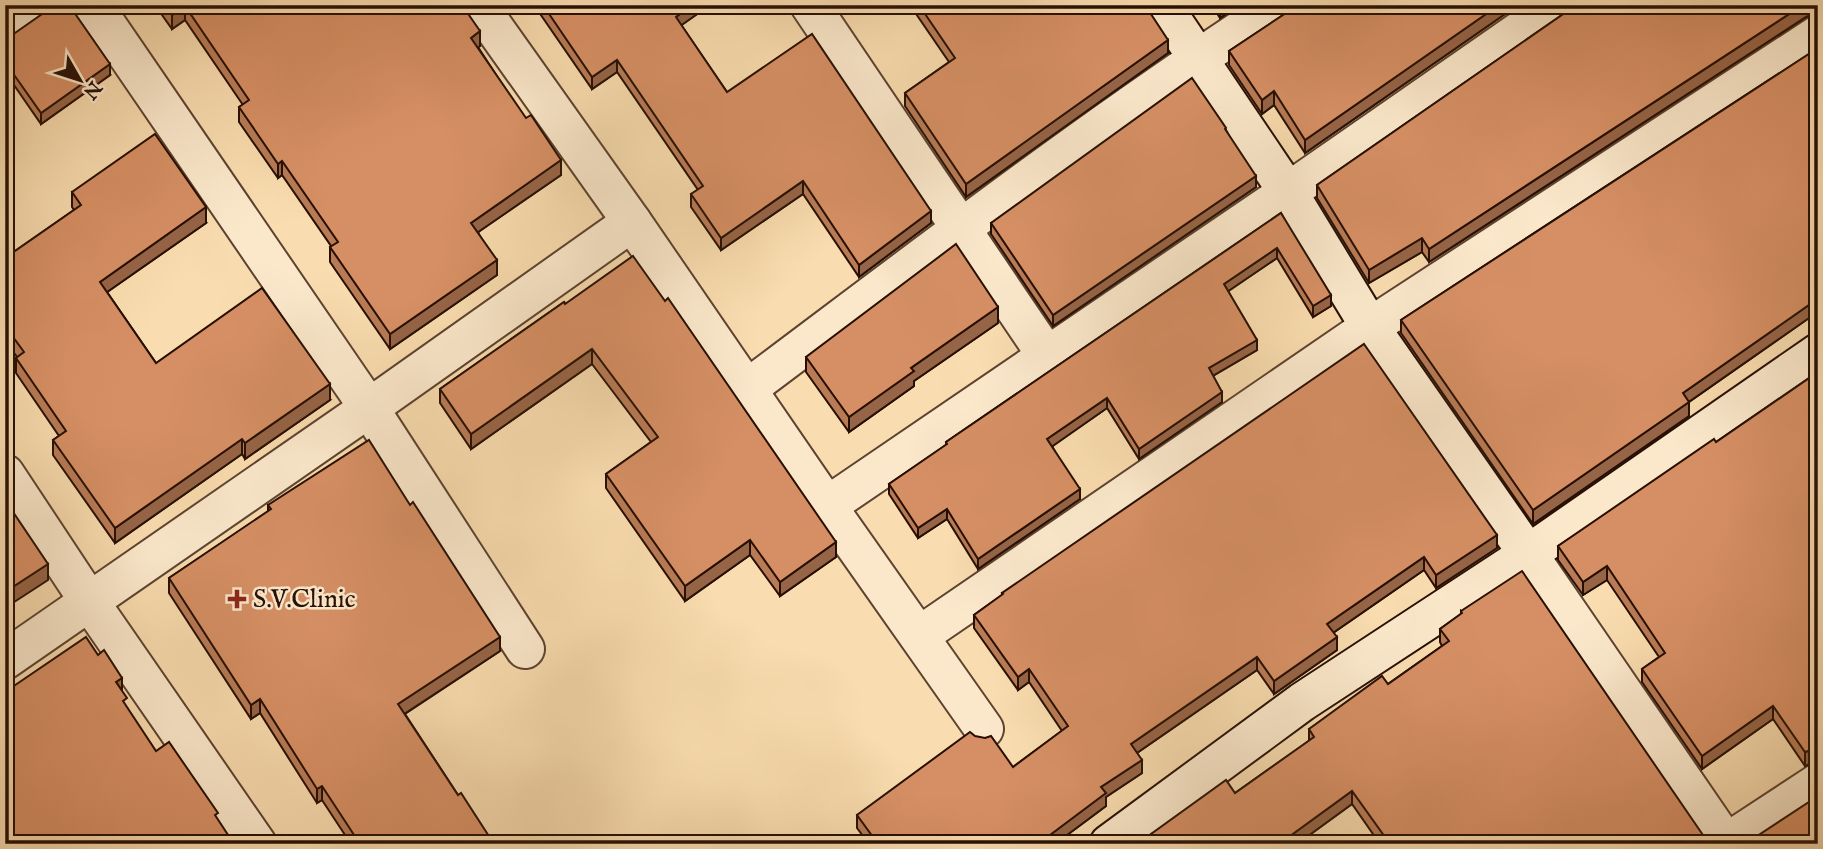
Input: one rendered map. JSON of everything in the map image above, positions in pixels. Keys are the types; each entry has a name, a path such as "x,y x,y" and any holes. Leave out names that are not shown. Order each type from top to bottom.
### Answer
{"street":[{"path":"5,20 26,5"},
{"path":"93,5 369,408 526,649"},
{"path":"478,5 984,729"},
{"path":"810,5 1047,356"},
{"path":"1162,5 1288,192 1370,327 1725,843 1818,783"},
{"path":"747,389 961,229 1198,58 1279,5"},
{"path":"827,506 1557,5"},
{"path":"919,636 1370,327 1818,35"},
{"path":"5,660 632,222"},
{"path":"1109,844 1302,702 1528,554 1818,353"},
{"path":"5,474 257,844"}],"building":[{"path":"55,5 69,5 110,64 41,113 5,62 5,40"},
{"path":"165,5 462,5 480,31 471,38 526,118 531,115 561,160 471,223 497,260 390,334 330,247 338,242 282,161 278,164 239,107 249,100 185,6 172,15"},
{"path":"543,5 692,5 676,17 727,92 812,34 931,211 859,265 803,181 721,238 691,194 703,186 617,60 592,77"},
{"path":"919,5 1145,5 1168,40 966,184 905,93 955,58"},
{"path":"1295,5 1499,5 1305,140 1274,91 1262,100 1229,51"},
{"path":"1573,5 1803,5 1429,249 1422,238 1369,270 1317,185"},
{"path":"1818,48 1818,318 1809,305 1683,393 1689,402 1533,510 1401,320"},
{"path":"1192,78 1256,176 1053,315 991,223"},
{"path":"155,134 206,207 100,282 156,363 262,288 330,384 245,443 242,439 115,528 53,440 66,431 16,358 24,352 5,326 5,258 81,205 72,192"},
{"path":"1281,213 1331,295 1313,306 1277,248 1224,284 1257,340 1209,368 1222,392 1139,449 1107,398 1047,439 1080,489 978,559 947,509 918,528 889,484 947,444 946,442"},
{"path":"956,244 998,307 911,368 914,371 849,417 806,357"},
{"path":"633,256 665,301 668,298 836,542 780,582 750,540 685,586 606,474 658,437 592,349 471,434 440,389"},
{"path":"1364,344 1497,535 1436,575 1424,557 1327,624 1337,637 1274,681 1257,657 1131,744 1142,760 1101,787 1106,793 1038,844 878,844 857,815 970,732 985,738 991,736 1013,767 1068,726 1029,669 1018,677 974,615"},
{"path":"1818,372 1818,748 1805,752 1773,706 1702,756 1642,669 1665,653 1607,566 1583,582 1558,546 1714,439 1716,442"},
{"path":"369,440 410,505 413,502 500,637 398,704 494,844 360,844 322,786 317,789 260,699 251,705 169,578 271,509 268,505"},
{"path":"5,500 48,564 5,592"},
{"path":"1522,571 1708,844 1390,844 1352,791 1279,844 1144,844 1153,837 1151,834 1226,780 1235,793 1314,737 1309,729 1382,676 1388,684 1449,641 1440,629 1462,613 1461,611"},
{"path":"86,637 98,655 104,650 122,678 116,682 127,698 123,701 156,751 169,742 218,813 215,815 234,844 5,844 5,692"},
{"path":"1818,796 1818,844 1745,844"}],"place":[{"name":"S.V.Clinic","path":"237,599"}]}
